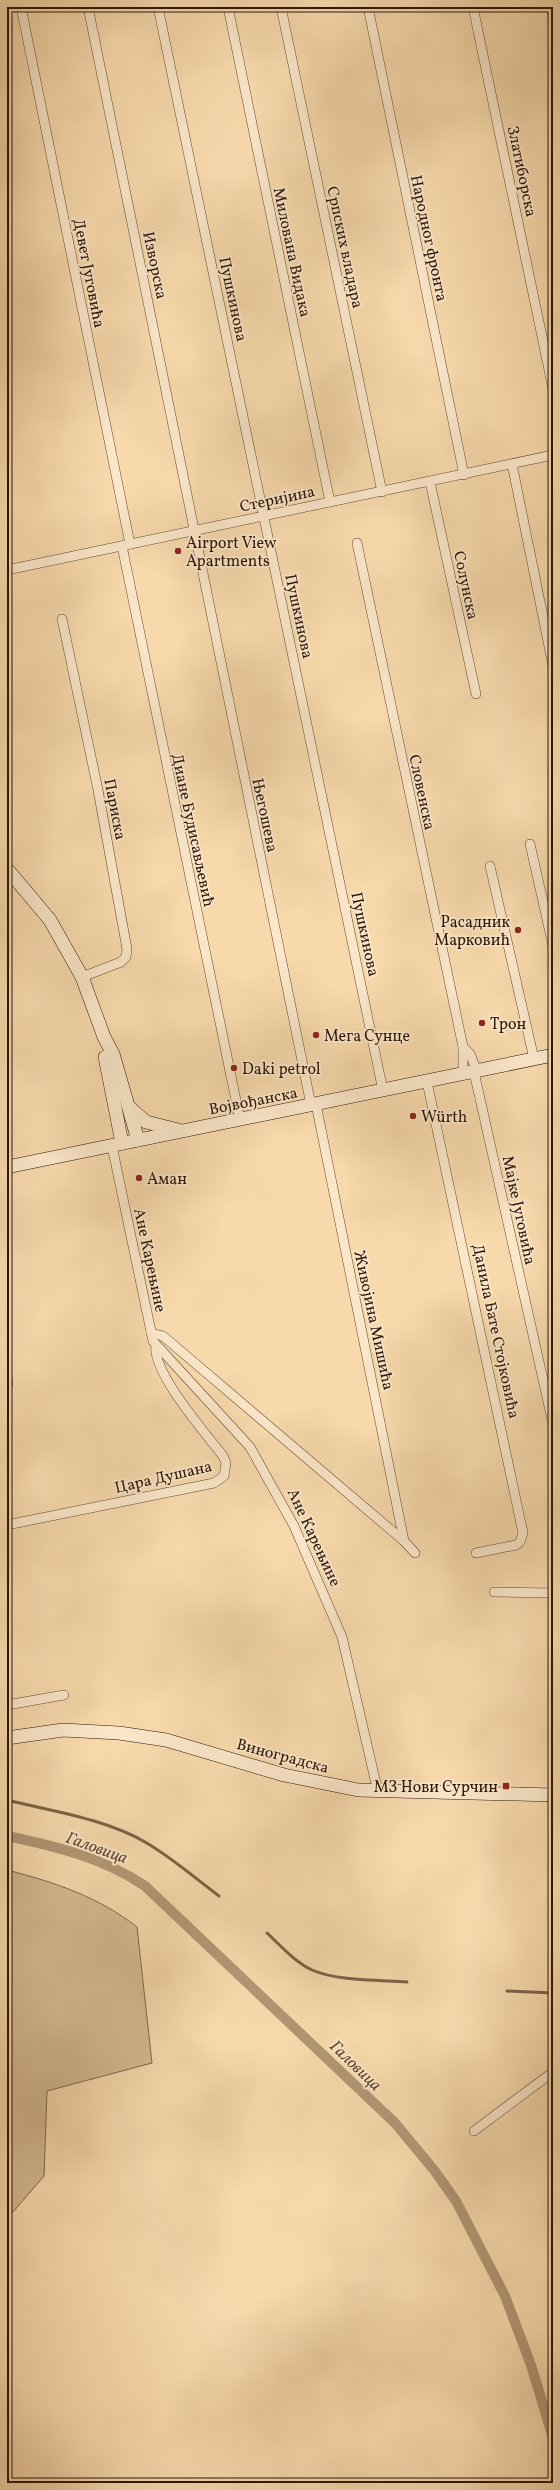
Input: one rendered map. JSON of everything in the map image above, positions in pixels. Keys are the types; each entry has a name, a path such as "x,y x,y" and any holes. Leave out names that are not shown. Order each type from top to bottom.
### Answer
{"street":[{"name":"Девет Југовића","path":"21,7 126,545"},
{"name":"Изворска","path":"88,7 195,530"},
{"name":"Пушкинова","path":"158,7 383,1091"},
{"name":"Милована Видака","path":"228,7 330,502"},
{"name":"Српских владара","path":"281,7 382,492"},
{"name":"Народног фронта","path":"368,7 464,475"},
{"name":"Златиборска","path":"473,7 553,389"},
{"path":"551,7 553,16"},
{"name":"Стеријина","path":"7,570 464,475 553,455"},
{"path":"512,464 553,666"},
{"name":"Солунска","path":"430,482 476,694"},
{"name":"Његошева","path":"195,530 220,667 313,1105"},
{"name":"Словенска","path":"357,544 462,1047 472,1072"},
{"name":"Диане Будисављевић","path":"126,545 240,1120"},
{"name":"Париска","path":"62,619 98,790 127,949 126,957 121,962 82,977"},
{"path":"530,844 553,946"},
{"path":"490,866 534,1059"},
{"path":"7,870 50,920 82,977 104,1037 113,1054 130,1107 138,1140"},
{"path":"104,1037 105,1058 117,1144"},
{"name":"Словенска","path":"462,1047 473,1059 472,1072"},
{"name":"Војвођанска","path":"7,1167 553,1055"},
{"name":"Мајке Југовића","path":"472,1072 553,1424"},
{"name":"Данила Бате Стојковића","path":"427,1082 523,1533 520,1542 512,1546 476,1553"},
{"name":"Живојина Мишића","path":"313,1105 404,1541"},
{"path":"130,1107 140,1118 151,1124 184,1131"},
{"name":"Ане Карењине","path":"117,1144 151,1333 156,1345 250,1446 294,1526 342,1637 378,1792"},
{"name":"Ане Карењине","path":"151,1333 163,1336 324,1476 404,1541"},
{"name":"Цара Душана","path":"7,1526 214,1482 224,1476 226,1464 223,1456 163,1374 156,1356 156,1345"},
{"path":"404,1541 415,1552"},
{"path":"494,1592 553,1593"},
{"path":"7,1705 64,1695"},
{"name":"Виноградска","path":"7,1738 62,1730 140,1735 188,1746 284,1775 344,1788 378,1792 553,1795"},
{"path":"474,2131 553,2072"}],"shaded area":[{"path":"7,1870 59,1885 92,1899 122,1916 137,1927 152,2063 47,2091 44,2176 7,2219"}],"waterway":[{"path":"7,1800 78,1816 130,1834 164,1854 219,1896"},
{"name":"Галовица","path":"7,1836 79,1854 113,1868 145,1886 395,2123 434,2170 456,2201 505,2296 531,2365 553,2438"},
{"path":"267,1933 300,1963 322,1974 346,1978 407,1982"},
{"path":"507,1991 553,1993"}],"place":[{"name":"Airport View Apartments","path":"178,551"},
{"name":"Расадник Марковић","path":"518,930"},
{"name":"Трон","path":"482,1023"},
{"name":"Мега Сунце","path":"316,1035"},
{"name":"Daki petrol","path":"234,1068"},
{"name":"Würth","path":"413,1116"},
{"name":"Аман","path":"139,1178"},
{"name":"МЗ Нови Сурчин","path":"506,1786"}]}
